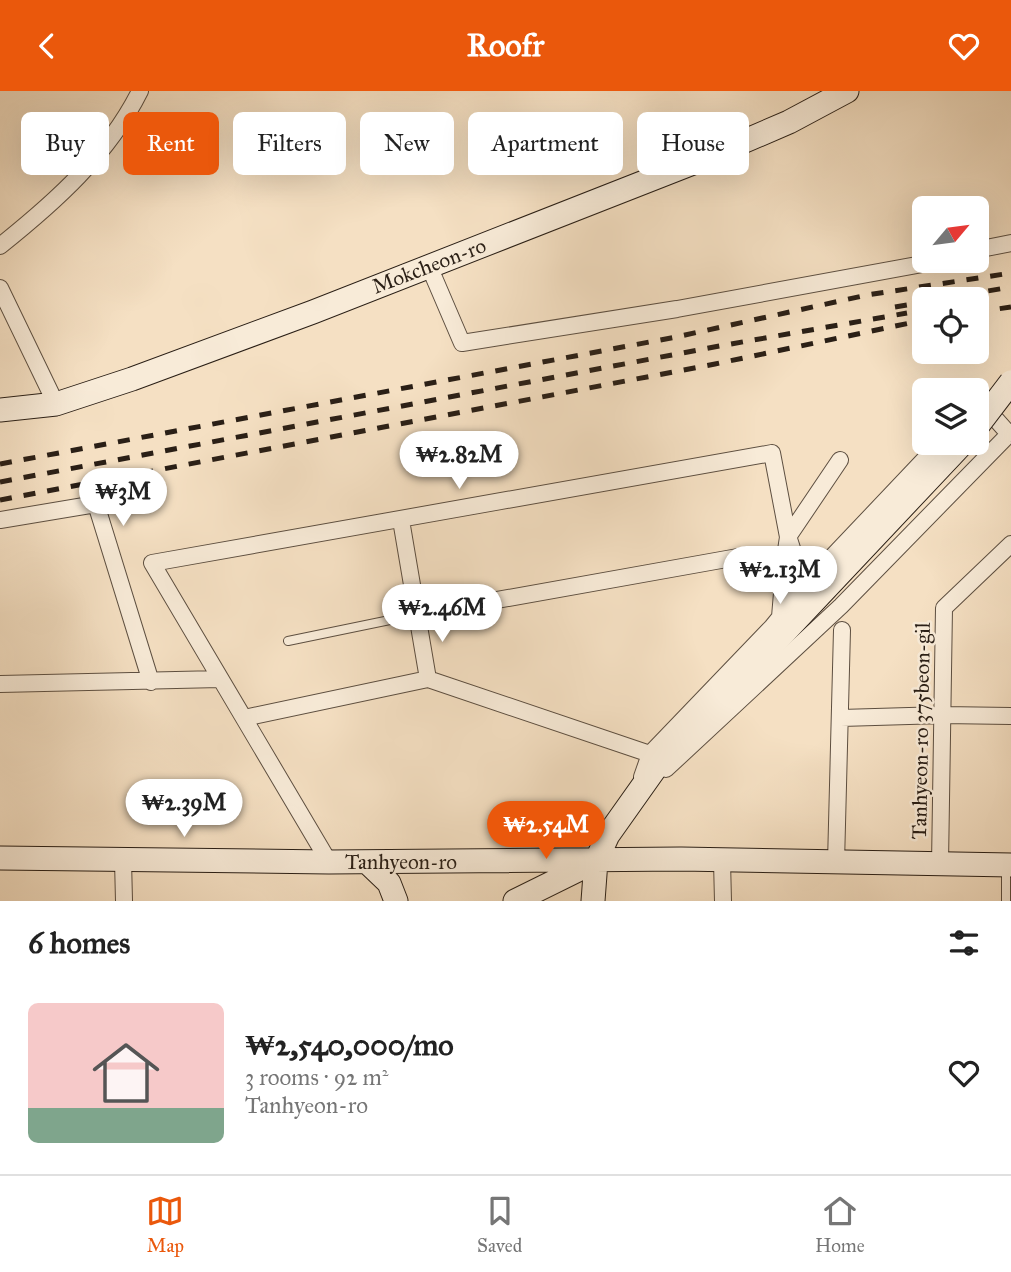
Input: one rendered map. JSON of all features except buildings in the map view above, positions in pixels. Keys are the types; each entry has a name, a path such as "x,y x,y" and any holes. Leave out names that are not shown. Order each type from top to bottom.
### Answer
{"street":[{"path":"0,246 52,204 102,150 131,110 140,91"},
{"name":"Mokcheon-ro","path":"0,410 56,404 235,341 703,159 789,122 846,91"},
{"path":"989,247 1011,243"},
{"path":"429,266 462,343 677,309 912,266"},
{"path":"0,288 56,404"},
{"path":"989,411 1011,381"},
{"path":"634,799 841,606 1010,433 989,411"},
{"path":"329,862 152,563 772,453 788,537 796,561 812,578"},
{"path":"634,799 650,754 929,455"},
{"path":"593,901 596,861 608,835 659,763 707,708 769,649 952,455"},
{"path":"780,617 788,537 840,460"},
{"path":"0,520 96,504 151,682"},
{"path":"401,520 428,679"},
{"name":"Tanhyeon-ro 375beon-gil","path":"940,864 944,608 1011,544"},
{"path":"419,614 748,555 785,557"},
{"path":"836,863 842,631"},
{"path":"0,684 220,679"},
{"path":"244,718 428,679 650,754"},
{"path":"841,718 1011,716"},
{"name":"Tanhyeon-ro","path":"0,858 1009,865"},
{"path":"123,860 124,901"},
{"path":"515,901 596,861"},
{"path":"722,861 723,901"},
{"path":"367,862 389,883 397,901"}],"lane":[{"path":"288,641 419,614"},
{"path":"1006,901 1009,865"}],"railway":[{"path":"0,464 676,337 867,295 1011,273"},
{"path":"989,291 1011,287"},
{"path":"895,307 912,304"},
{"path":"989,310 1011,307"},
{"path":"0,482 907,313"},
{"path":"0,500 715,364 912,323"}]}
